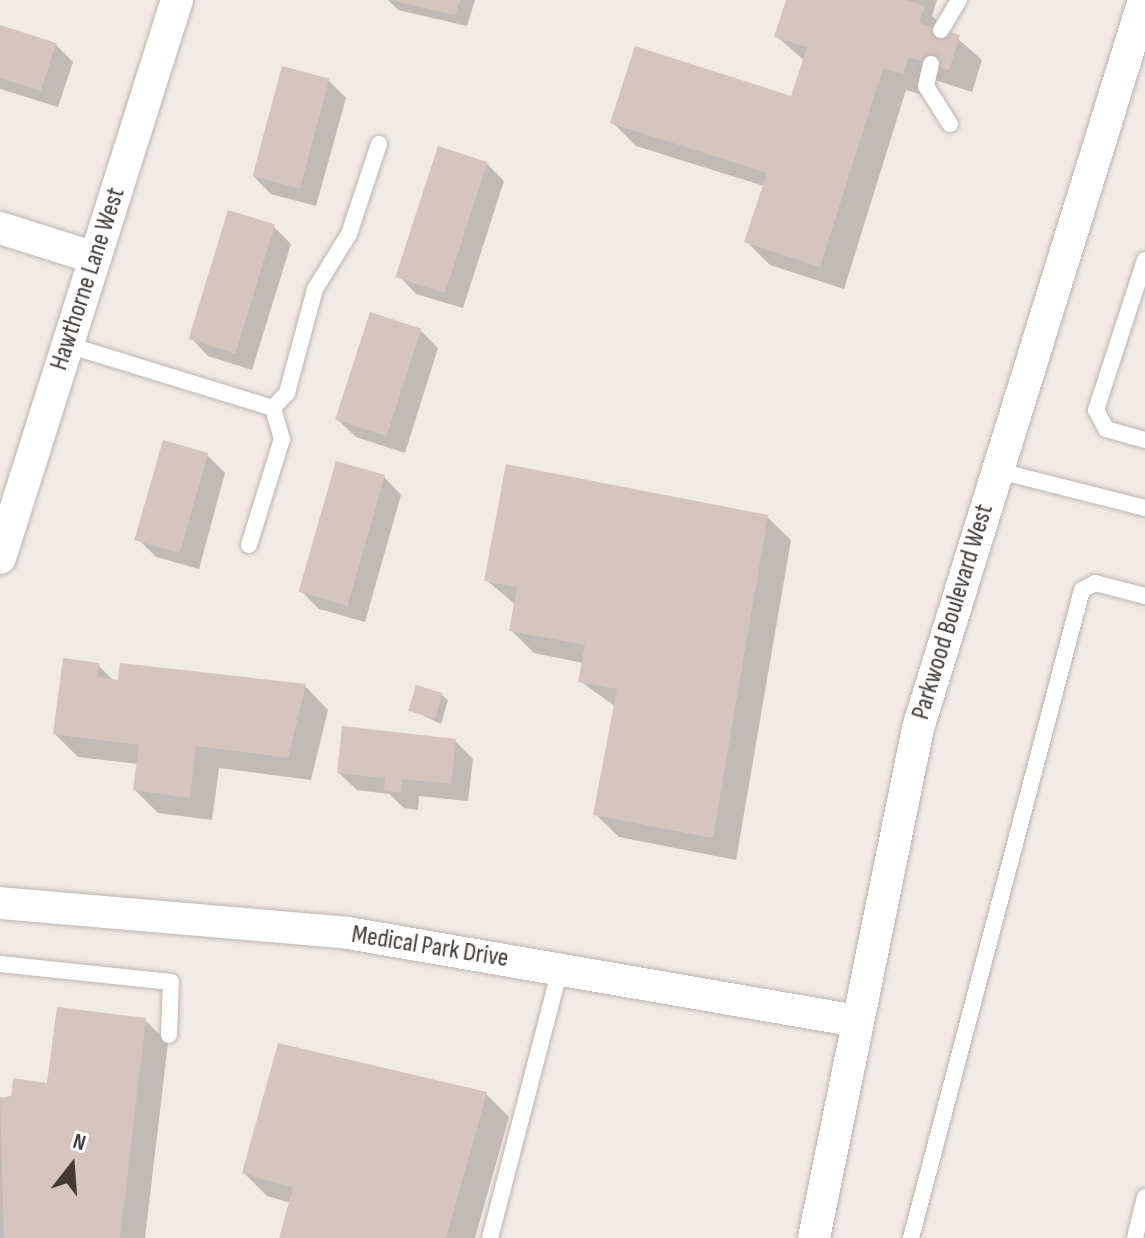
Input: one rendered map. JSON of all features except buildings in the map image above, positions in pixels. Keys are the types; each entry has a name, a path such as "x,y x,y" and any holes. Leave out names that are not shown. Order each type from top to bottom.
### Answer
{"street":[{"name":"Hawthorne Lane West","path":"0,558 177,0"},
{"name":"Parkwood Boulevard West","path":"814,1238 918,728 995,470 1144,0"},
{"path":"0,228 95,258"},
{"name":"Medical Park Drive","path":"0,903 348,933 857,1021"}],"lane":[{"path":"941,30 959,0"},
{"path":"931,64 926,86 950,124"},
{"path":"273,408 287,393 315,289 349,234 379,144"},
{"path":"1145,260 1096,410 1106,429 1145,440"},
{"path":"68,345 273,408"},
{"path":"249,545 282,439 273,408"},
{"path":"995,470 1145,508"},
{"path":"911,1238 1082,590 1095,583 1145,596"},
{"path":"0,964 171,982 169,1035"},
{"path":"490,1238 560,969"},
{"path":"1135,1238 1145,1197"}]}
